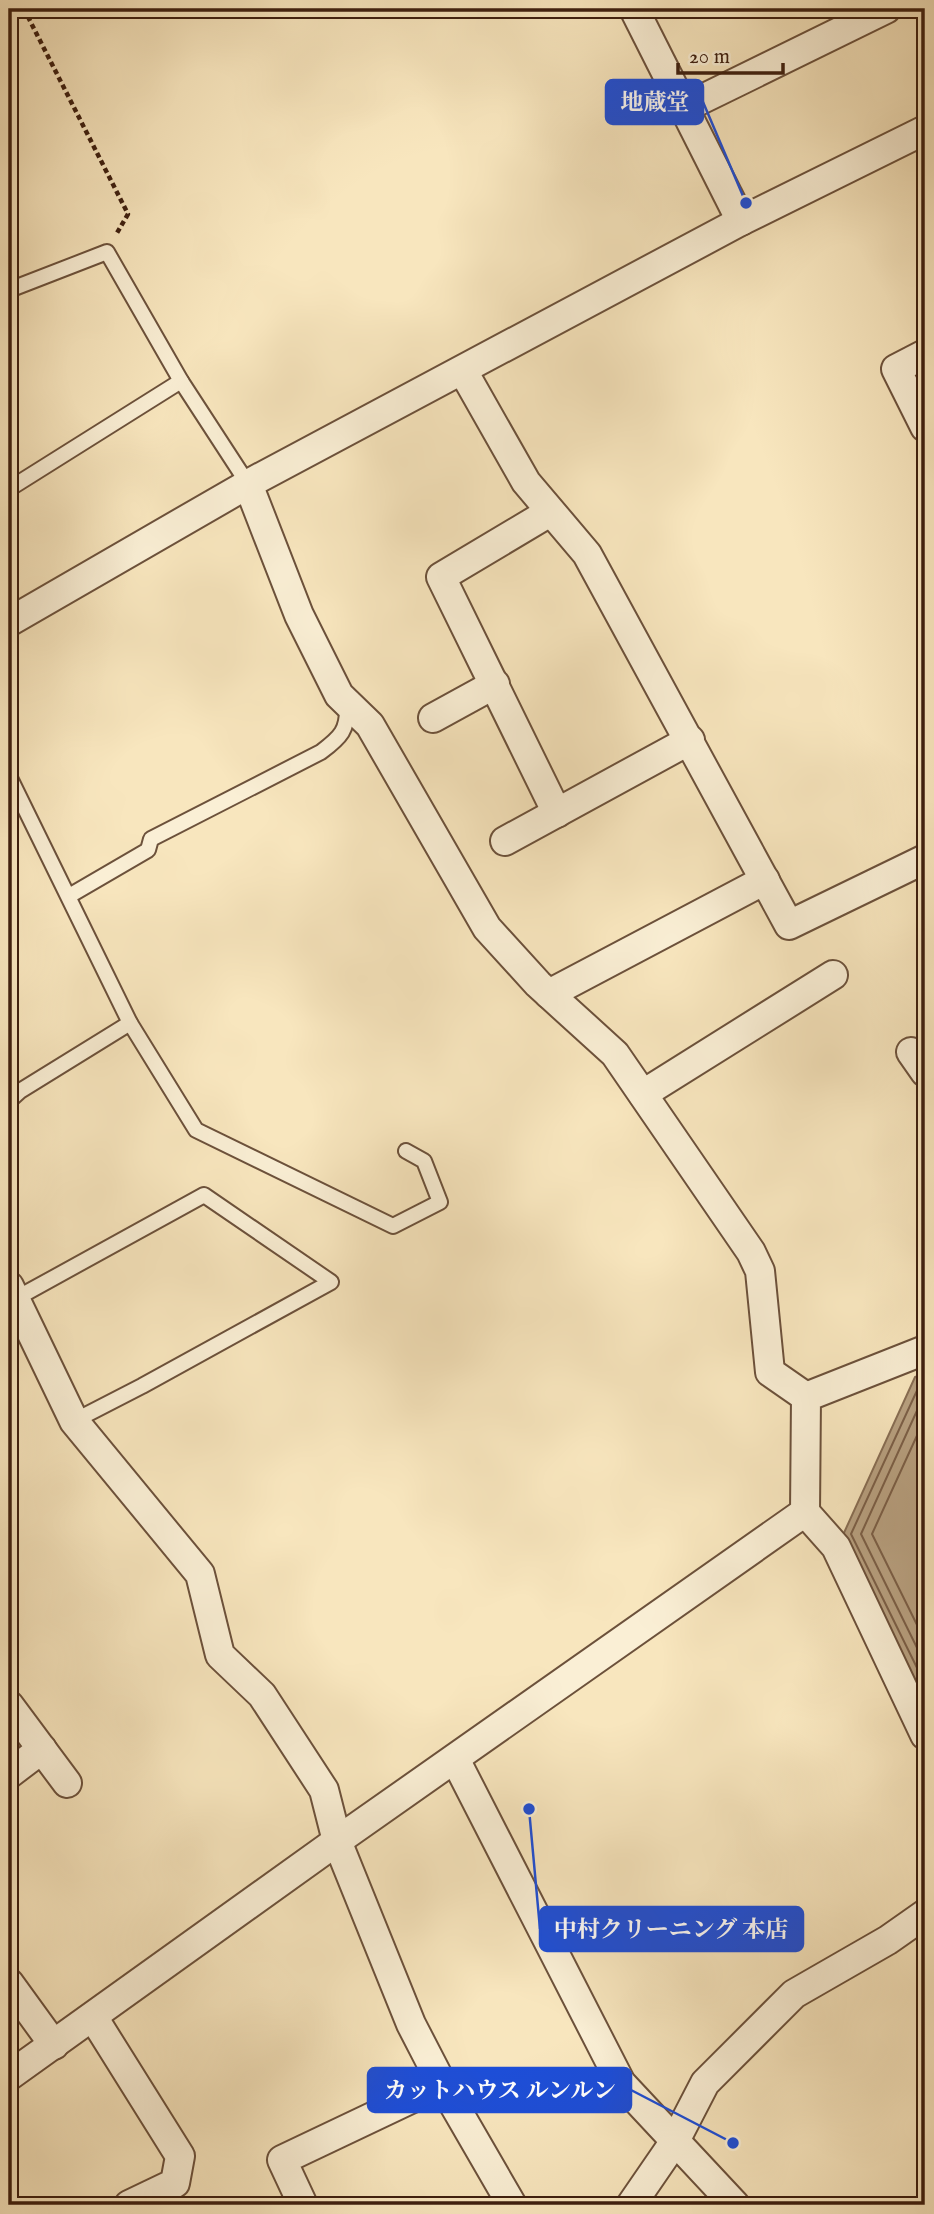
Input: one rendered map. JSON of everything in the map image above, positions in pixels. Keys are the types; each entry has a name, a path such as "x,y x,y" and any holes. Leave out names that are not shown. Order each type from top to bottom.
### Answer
{"street":[{"path":"634,9 741,221"},
{"path":"684,108 886,9"},
{"path":"9,622 248,484 741,221 925,130"},
{"path":"925,354 896,369 925,427"},
{"path":"463,371 526,482 587,554 789,925 925,859"},
{"path":"248,484 299,615 339,695 370,725 487,928 549,994 615,1054 751,1252 760,1271 770,1372 806,1397"},
{"path":"550,512 441,578 557,813"},
{"path":"433,718 495,684"},
{"path":"505,841 690,740"},
{"path":"549,994 765,880"},
{"path":"643,1094 833,975"},
{"path":"12,1292 74,1421 200,1574 220,1655 262,1695 324,1790 337,1841 411,2024 502,2202"},
{"path":"806,1397 925,1350"},
{"path":"806,1397 805,1512 836,1547 925,1735"},
{"path":"9,2077 337,1841 805,1512"},
{"path":"9,1705 68,1783"},
{"path":"9,1774 42,1749"},
{"path":"455,1759 621,2082 735,2205"},
{"path":"631,2205 675,2141 705,2083 794,1994 888,1940 925,1914"},
{"path":"9,1983 54,2045"},
{"path":"93,2017 180,2156 175,2183 129,2205"},
{"path":"303,2205 282,2160 442,2084"}],"lane":[{"path":"9,290 107,252 181,382 248,484"},
{"path":"9,489 181,382"},
{"path":"69,896 148,850 151,839 321,752 338,740 348,722 347,702"},
{"path":"9,776 130,1023 196,1130 393,1226 440,1202 424,1161 406,1151"},
{"path":"9,1101 20,1091 130,1023"},
{"path":"12,1292 204,1195 331,1282 74,1421"}],"path":[{"path":"24,9 128,214 107,252"}],"water":[{"path":"925,1373 925,1700 843,1535 915,1377"}],"place":[{"name":"地蔵堂","path":"746,203"},
{"name":"中村クリーニング 本店","path":"529,1809"},
{"name":"カットハウス ルンルン","path":"733,2143"}]}
